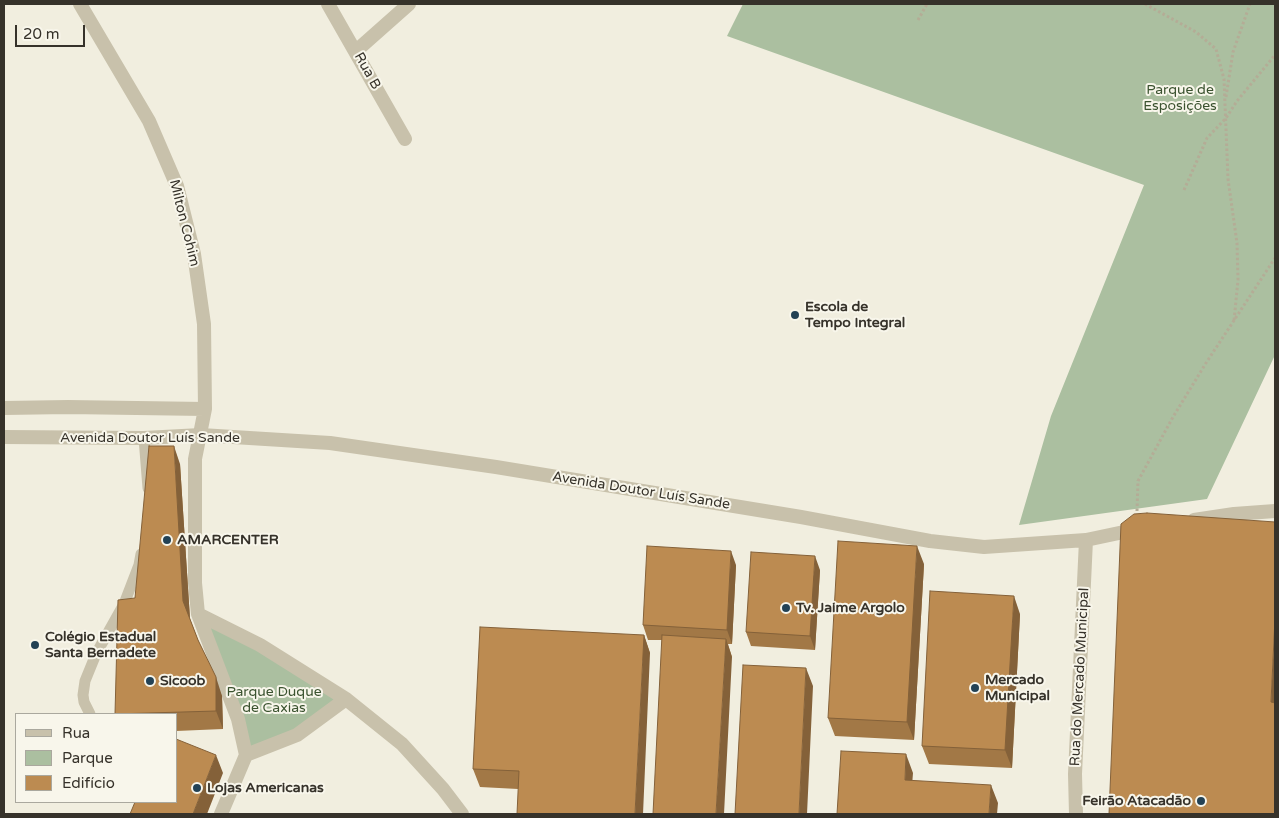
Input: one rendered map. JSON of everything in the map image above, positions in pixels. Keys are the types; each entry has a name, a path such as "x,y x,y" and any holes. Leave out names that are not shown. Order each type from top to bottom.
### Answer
{"street":[{"name":"Milton Cohim","path":"80,4 149,121 177,186 194,254 204,324 205,409 195,459 195,582 198,614 238,719 246,755"},
{"name":"Rua B","path":"328,4 405,139"},
{"path":"356,51 409,4"},
{"path":"4,408 205,409"},
{"name":"Avenida Doutor Luís Sande","path":"4,437 144,438 201,435 340,445 496,467 802,517 930,541 970,546 984,547 1086,540 1156,526"},
{"path":"1184,522 1234,514 1275,511"},
{"name":"Rua do Mercado Municipal","path":"1076,814 1086,540"},
{"path":"198,614 260,645 346,699 402,744 443,789 462,814"},
{"path":"222,814 246,755 296,735 346,699"}],"lane":[{"path":"144,438 148,500"},
{"path":"90,713 83,695 85,681 96,654 124,604 139,564 142,546"}],"path":[{"path":"918,20 927,4"},
{"path":"1145,4 1196,32 1216,49 1224,79 1228,179 1237,243 1238,280 1234,321"},
{"path":"1225,104 1233,52 1250,4"},
{"path":"1184,190 1207,138 1226,118 1237,101 1275,55"},
{"path":"1136,530 1138,481 1173,417 1275,258"}],"green space":[{"name":"Parque de Esposições","path":"743,4 1275,4 1275,355 1207,499 1019,525 1051,416 1144,185 727,36"},
{"name":"Parque Duque de Caxias","path":"198,614 345,699 295,735 247,755"}],"building":[{"name":"AMARCENTER","path":"149,446 174,446 183,601 198,640 216,677 216,711 115,713 118,600 135,598"},
{"path":"1147,513 1275,522 1275,618 1271,702 1275,703 1275,814 1109,814 1121,524 1134,514"},
{"path":"838,541 917,546 907,722 828,718"},
{"path":"647,546 731,551 727,630 643,625"},
{"name":"Tv. Jaime Argolo","path":"751,552 815,556 810,636 746,632"},
{"path":"930,591 1014,596 1005,750 922,746"},
{"path":"480,627 644,635 635,814 517,814 519,771 473,769"},
{"path":"662,635 726,639 716,814 653,814"},
{"path":"743,665 806,668 799,814 735,814"},
{"name":"Lojas Americanas","path":"178,740 216,755 193,814 130,814 135,803 178,803"},
{"path":"841,751 906,754 905,780 991,785 989,814 837,814"}],"place":[{"name":"Escola de Tempo Integral","path":"795,315"},
{"name":"AMARCENTER","path":"167,540"},
{"name":"Tv. Jaime Argolo","path":"786,608"},
{"name":"Colégio Estadual Santa Bernadete","path":"35,645"},
{"name":"Sicoob","path":"150,681"},
{"name":"Mercado Municipal","path":"975,688"},
{"name":"Lojas Americanas","path":"197,788"},
{"name":"Feirão Atacadão","path":"1201,801"}]}
